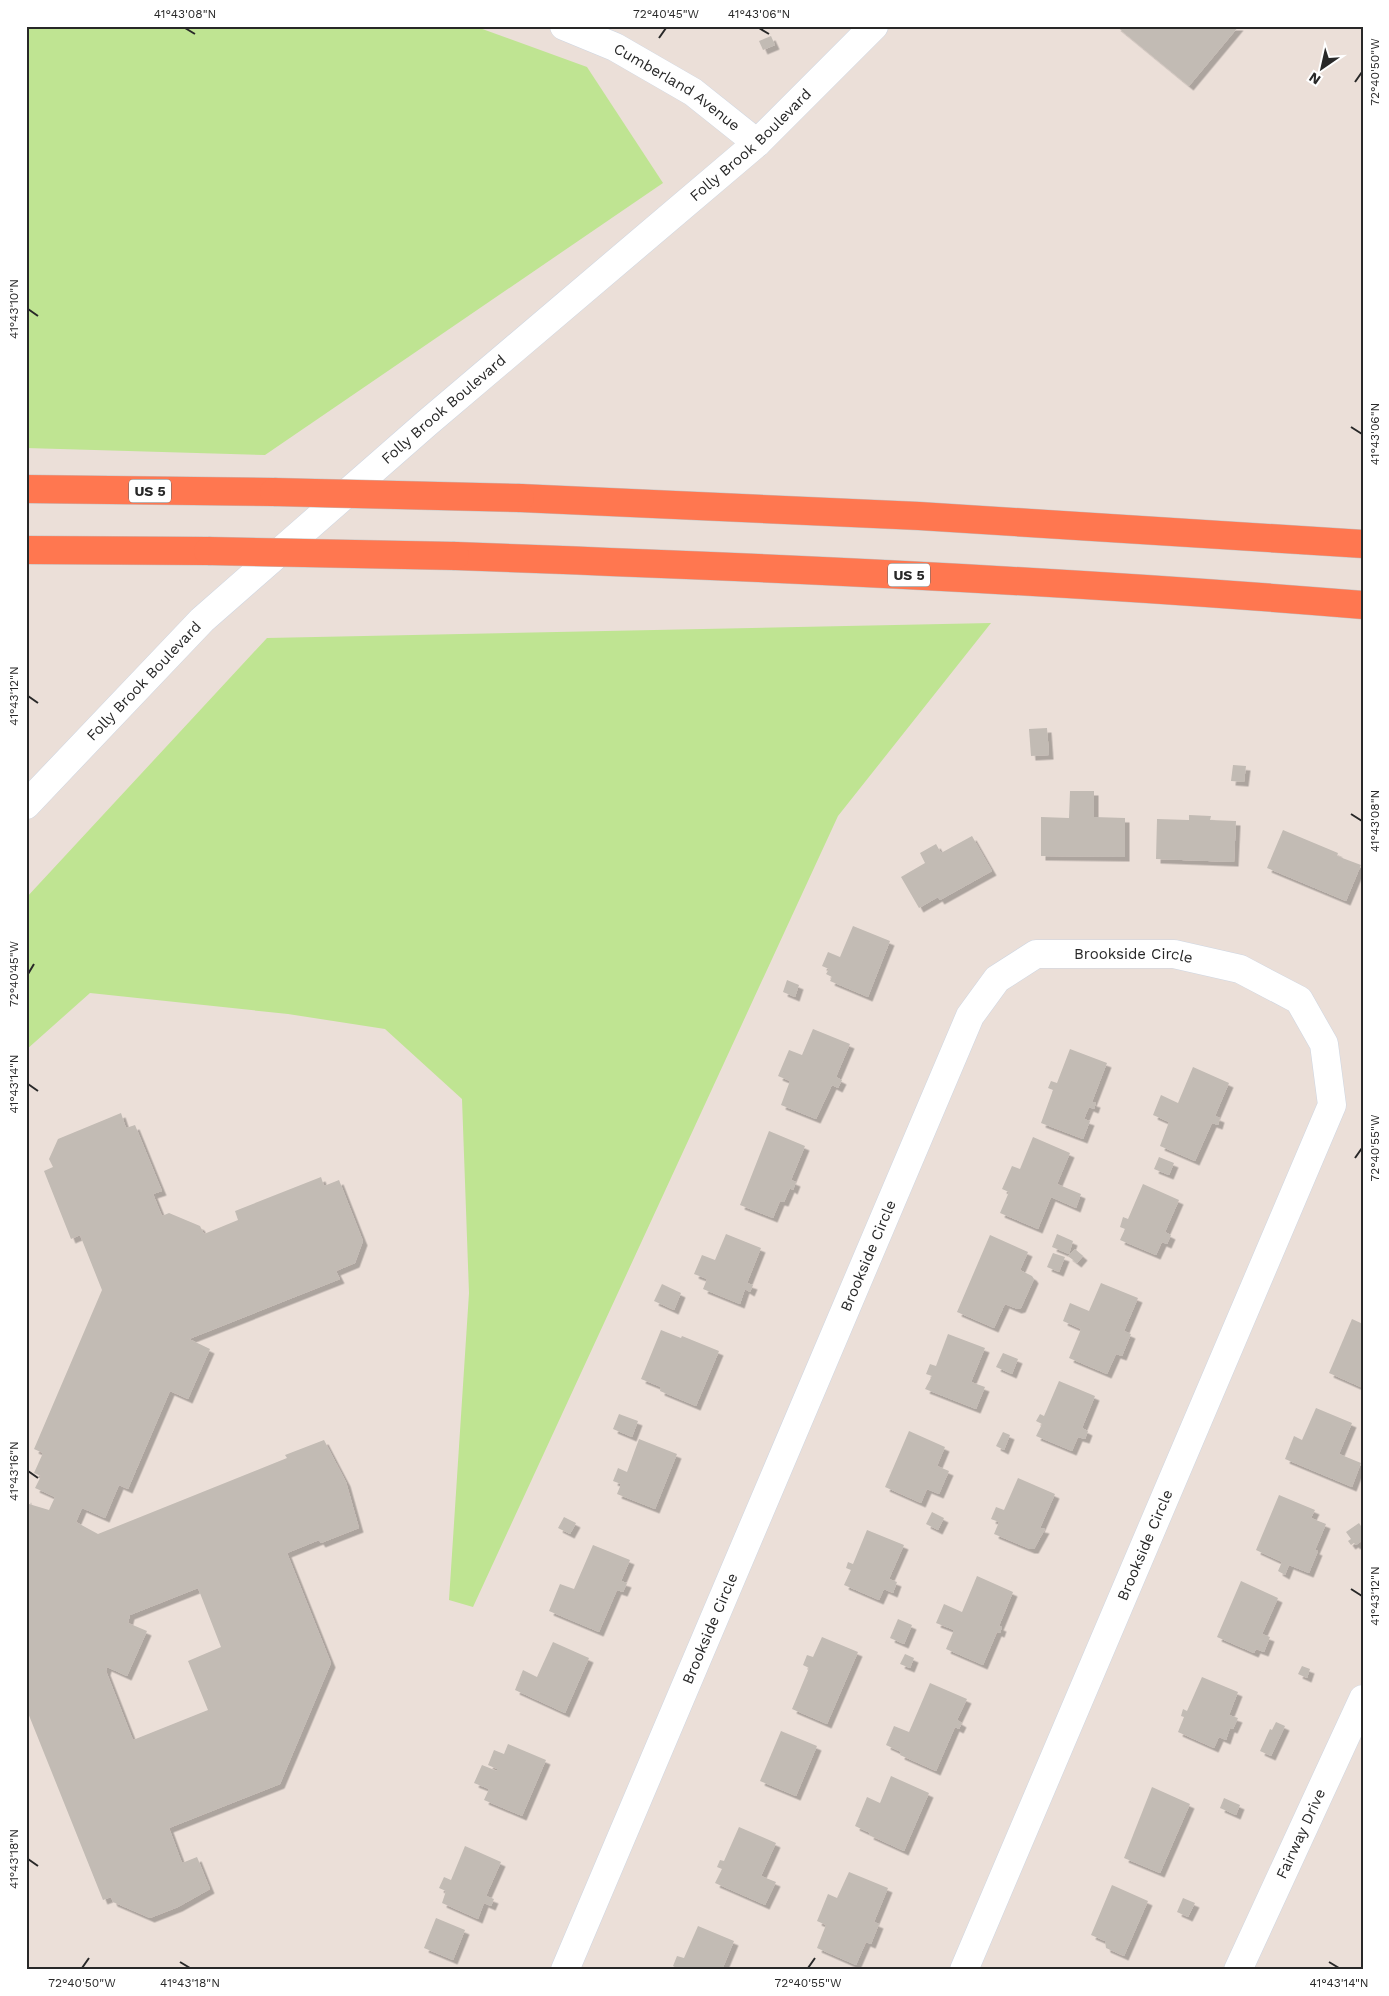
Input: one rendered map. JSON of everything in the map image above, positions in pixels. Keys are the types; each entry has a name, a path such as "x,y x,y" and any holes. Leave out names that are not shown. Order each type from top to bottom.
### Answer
{"highway":[{"name":"US 5","path":"26,489 274,492 520,498 910,515 1363,544"},
{"name":"US 5","path":"26,550 208,551 455,556 664,563 1012,581 1363,605"}],"street":[{"name":"Cumberland Avenue","path":"564,26 619,37 757,142"},
{"name":"Folly Brook Boulevard","path":"26,805 202,620 434,417 757,142 874,26"},
{"name":"Brookside Circle","path":"565,1970 970,1016 997,979 1036,954 1174,954 1240,969 1299,1000 1324,1044 1332,1105 964,1970"},
{"name":"Fairway Drive","path":"1238,1970 1363,1699"}],"green space":[{"path":"26,26 474,26 587,67 663,183 265,455 26,448"},
{"path":"991,623 838,816 473,1607 449,1600 469,1293 462,1099 385,1029 288,1014 90,993 26,1050 26,898 267,638"}],"building":[{"path":"1116,26 1239,26 1189,86"},
{"path":"771,36 775,45 763,50 759,41"},
{"path":"1047,728 1049,755 1031,756 1029,729"},
{"path":"1233,765 1246,766 1244,782 1231,781"},
{"path":"1070,791 1094,791 1094,817 1125,818 1125,857 1041,856 1041,817 1069,818"},
{"path":"1189,815 1211,816 1210,820 1236,821 1234,862 1156,859 1157,819 1189,820"},
{"path":"1283,830 1338,853 1337,856 1361,865 1346,901 1267,868"},
{"path":"972,836 992,871 940,900 938,897 919,908 901,877 925,863 920,853 936,844 941,853"},
{"path":"853,926 890,941 868,997 830,981 832,977 826,974 829,969 822,966 828,952 840,957"},
{"path":"787,980 799,985 795,997 783,992"},
{"path":"813,1029 850,1044 836,1077 842,1080 838,1088 832,1085 816,1119 781,1105 790,1081 778,1076 789,1050 802,1055"},
{"path":"1070,1049 1107,1063 1092,1102 1096,1103 1094,1109 1089,1107 1084,1119 1090,1121 1083,1139 1041,1123 1053,1090 1048,1088 1051,1081 1057,1083"},
{"path":"1193,1067 1229,1083 1215,1116 1220,1118 1218,1125 1212,1123 1195,1161 1160,1146 1169,1122 1153,1115 1161,1095 1178,1103"},
{"path":"121,1113 126,1128 135,1125 162,1191 153,1194 162,1216 169,1213 200,1226 204,1234 238,1220 235,1211 321,1177 324,1186 339,1180 363,1241 355,1263 336,1271 340,1279 189,1339 210,1349 188,1399 170,1391 128,1489 119,1485 105,1518 82,1508 76,1522 98,1534 287,1458 285,1455 324,1440 346,1482 359,1528 321,1543 319,1540 287,1553 331,1663 280,1784 169,1828 182,1863 197,1857 210,1889 178,1907 150,1918 113,1902 111,1897 103,1900 26,1708 26,1498 29,1504 49,1510 55,1497 35,1488 41,1476 34,1473 43,1453 34,1449 102,1290 80,1235 71,1239 44,1171 53,1167 49,1159 58,1139","holes":["198,1588 221,1647 188,1661 208,1710 133,1740 106,1671 107,1667 127,1676 147,1631 128,1623 130,1615"]},
{"path":"769,1131 805,1146 791,1180 796,1182 793,1190 790,1188 784,1202 780,1201 773,1218 740,1205"},
{"path":"1033,1137 1070,1153 1057,1184 1081,1194 1076,1208 1051,1197 1038,1229 1000,1213 1009,1192 1002,1189 1012,1166 1020,1169"},
{"path":"1159,1157 1174,1163 1169,1175 1154,1169"},
{"path":"1143,1184 1179,1200 1165,1232 1171,1235 1167,1244 1162,1242 1156,1255 1120,1240 1125,1229 1120,1227 1123,1217 1128,1219"},
{"path":"726,1234 761,1248 747,1283 753,1285 750,1292 745,1289 740,1304 703,1289 707,1279 694,1274 702,1255 715,1260"},
{"path":"1057,1234 1073,1241 1069,1254 1052,1247"},
{"path":"990,1235 1028,1252 1020,1270 1034,1279 1021,1308 1017,1309 1005,1304 994,1328 957,1312"},
{"path":"1075,1249 1083,1256 1077,1263 1068,1256"},
{"path":"1053,1253 1065,1257 1059,1272 1047,1267"},
{"path":"1101,1283 1138,1298 1124,1331 1131,1334 1122,1356 1116,1354 1107,1374 1069,1358 1081,1329 1063,1321 1070,1303 1089,1311"},
{"path":"662,1284 681,1293 674,1310 654,1301"},
{"path":"1352,1319 1363,1324 1363,1388 1329,1373"},
{"path":"661,1330 681,1338 682,1336 719,1351 696,1406 660,1391 661,1387 641,1379"},
{"path":"948,1334 985,1348 971,1382 985,1387 976,1409 925,1389 932,1376 926,1374 930,1364 936,1366"},
{"path":"1003,1353 1018,1359 1012,1374 996,1367"},
{"path":"1059,1381 1095,1396 1082,1428 1088,1431 1085,1439 1078,1437 1072,1451 1036,1436 1042,1424 1036,1421 1040,1414 1044,1416"},
{"path":"1316,1408 1352,1423 1339,1454 1361,1463 1352,1487 1285,1459 1294,1436 1302,1440"},
{"path":"619,1414 638,1421 632,1437 613,1429"},
{"path":"909,1431 945,1447 937,1466 949,1471 939,1494 927,1489 921,1503 885,1487"},
{"path":"1003,1432 1010,1435 1004,1450 996,1446"},
{"path":"639,1439 677,1454 655,1509 617,1494 621,1484 613,1481 618,1468 627,1472"},
{"path":"1018,1478 1055,1494 1040,1528 1045,1529 1034,1549 994,1534 999,1522 991,1519 996,1507 1004,1510"},
{"path":"1279,1495 1315,1510 1311,1518 1326,1524 1315,1550 1318,1551 1309,1573 1289,1565 1285,1575 1278,1571 1282,1562 1256,1550"},
{"path":"932,1512 944,1518 938,1530 926,1524"},
{"path":"564,1517 576,1523 570,1534 558,1528"},
{"path":"1359,1523 1363,1529 1363,1540 1356,1545 1354,1543 1351,1545 1348,1541 1351,1539 1346,1532"},
{"path":"867,1530 904,1545 889,1579 897,1582 893,1593 884,1589 879,1600 844,1585 851,1570 846,1568 848,1562 853,1564"},
{"path":"593,1545 630,1560 621,1581 627,1583 623,1592 617,1590 599,1632 549,1611 560,1584 574,1589"},
{"path":"977,1576 1013,1592 999,1626 1002,1627 1000,1633 997,1632 983,1665 946,1649 954,1630 936,1623 944,1604 962,1612"},
{"path":"1241,1581 1278,1598 1262,1634 1270,1637 1264,1652 1256,1649 1254,1653 1217,1637"},
{"path":"898,1619 912,1625 904,1644 890,1638"},
{"path":"822,1637 858,1652 827,1724 792,1709 809,1668 803,1665 807,1655 813,1657"},
{"path":"553,1642 589,1658 565,1713 515,1690 523,1670 537,1677"},
{"path":"905,1654 914,1658 910,1668 900,1664"},
{"path":"1302,1666 1310,1669 1307,1678 1298,1674"},
{"path":"1202,1677 1238,1692 1229,1715 1238,1718 1233,1729 1230,1728 1226,1740 1219,1737 1214,1748 1178,1732 1184,1717 1181,1716 1183,1709 1187,1711"},
{"path":"930,1683 967,1699 957,1720 962,1723 959,1729 955,1727 936,1771 900,1755 901,1752 886,1745 894,1726 909,1732"},
{"path":"1276,1722 1285,1726 1271,1756 1260,1751 1270,1729 1272,1730"},
{"path":"781,1731 817,1746 796,1796 760,1781"},
{"path":"508,1744 546,1760 522,1816 484,1800 489,1789 474,1783 482,1765 497,1771 497,1769 488,1765 494,1750 504,1754"},
{"path":"891,1776 929,1793 904,1851 869,1835 870,1833 855,1826 867,1797 880,1803"},
{"path":"1152,1787 1190,1804 1160,1873 1124,1858"},
{"path":"1224,1798 1240,1805 1236,1815 1220,1808"},
{"path":"739,1827 776,1843 761,1876 776,1882 765,1905 715,1883 722,1869 717,1867 720,1860 724,1861"},
{"path":"465,1846 501,1862 486,1896 494,1899 491,1906 484,1903 478,1919 442,1903 446,1891 439,1888 444,1877 451,1880"},
{"path":"849,1872 888,1888 874,1922 879,1924 871,1944 866,1942 856,1965 817,1948 826,1925 817,1921 828,1894 837,1898"},
{"path":"1112,1885 1148,1901 1124,1956 1106,1948 1105,1941 1091,1935"},
{"path":"1183,1898 1195,1903 1188,1917 1177,1912"},
{"path":"436,1918 465,1930 453,1960 424,1948"},
{"path":"698,1926 734,1941 722,1970 680,1970 673,1966 677,1956 684,1958"}]}
